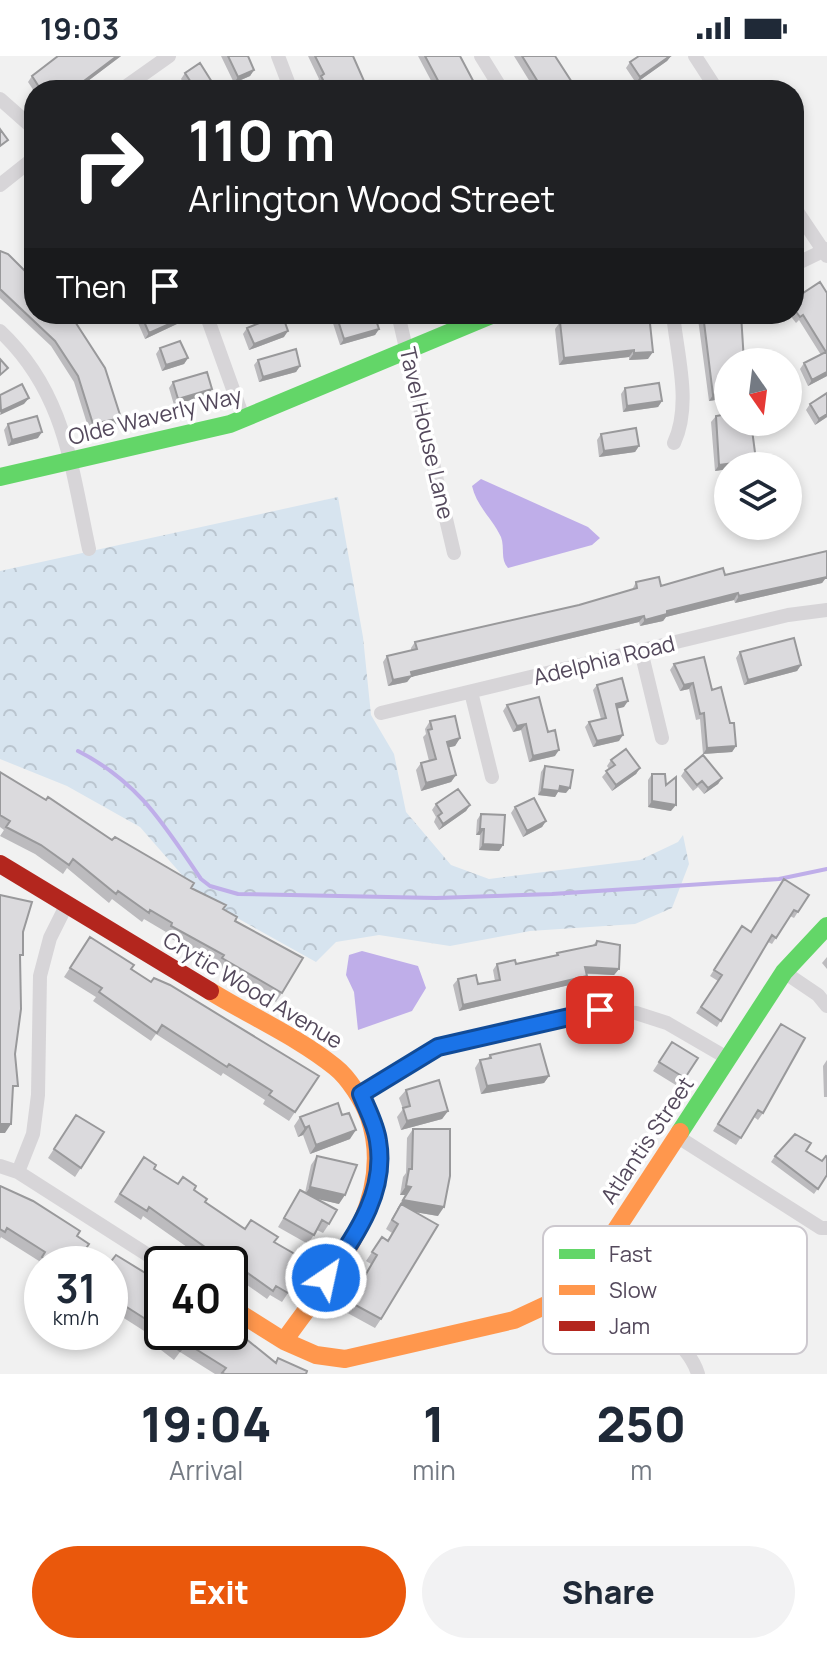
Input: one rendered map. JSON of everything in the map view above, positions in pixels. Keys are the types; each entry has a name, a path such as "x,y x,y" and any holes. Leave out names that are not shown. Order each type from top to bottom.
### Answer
{"street":[{"path":"135,80 169,56"},
{"path":"278,56 287,80"},
{"path":"481,56 496,80"},
{"path":"695,56 711,80"},
{"path":"0,99 24,120"},
{"path":"0,185 24,166"},
{"path":"804,221 826,252 804,261"},
{"path":"210,324 244,420"},
{"name":"Tavel House Lane","path":"401,324 454,553"},
{"name":"Olde Waverly Way","path":"0,477 177,439 244,420 470,324"},
{"path":"674,324 683,405 681,424 674,443"},
{"path":"0,331 26,357 45,386 59,418 89,549"},
{"name":"Adelphia Road","path":"381,713 788,615 827,610"},
{"path":"641,651 662,738"},
{"path":"471,692 492,777"},
{"name":"Crytic Wood Avenue","path":"0,864 337,1068 361,1094 378,1141 372,1205 284,1341"},
{"path":"18,1172 33,1134 38,1095 40,976 50,938 66,906"},
{"name":"Atlantis Street","path":"619,1226 784,972 827,926"},
{"path":"784,972 818,995 827,1006"},
{"path":"361,1094 438,1047 600,1010 636,1013 667,1023 729,1059"},
{"path":"678,1137 821,1228 827,1228"},
{"path":"0,1166 18,1172 144,1252"},
{"name":"Atlantis Street","path":"248,1318 284,1341 316,1355 345,1359 514,1320 543,1307"},
{"path":"688,1354 698,1374"}],"green space":[{"path":"338,497 363,637 371,715 394,754 406,812 451,865 489,879 640,860 678,842 683,835 689,864 672,908 635,924 530,931 450,946 379,935 336,942 316,962 203,899 140,827 67,786 0,759 0,571"}],"shaded area":[{"path":"481,479 588,527 600,538 592,545 508,568 501,537 477,500 472,486"},
{"path":"362,951 418,966 426,988 412,1011 358,1030 354,992 346,975 349,955"}],"building":[{"path":"58,56 117,56 85,80 35,80 32,76"},
{"path":"228,56 248,56 254,70 238,77"},
{"path":"315,56 353,56 364,80 323,80 321,76 324,74"},
{"path":"425,56 460,56 473,80 438,80"},
{"path":"522,56 555,56 571,80 537,80"},
{"path":"639,56 670,56 640,77 630,62"},
{"path":"200,63 211,80 190,80 185,73"},
{"path":"0,129 8,140 0,146"},
{"path":"0,251 8,254 24,270 24,312 0,289"},
{"path":"820,282 827,293 827,372 812,380 804,363 826,352 804,317 804,292"},
{"path":"37,324 76,324 105,368 121,418 93,424 78,376 55,341"},
{"path":"145,324 169,324 149,333"},
{"path":"257,324 286,324 288,331 254,344 247,328"},
{"path":"339,324 377,324 379,329 344,339"},
{"path":"560,324 650,324 653,352 634,353 634,350 564,358"},
{"path":"704,324 742,324 743,348 714,348 714,395"},
{"path":"180,341 188,358 166,365 160,348"},
{"path":"296,349 300,366 263,377 258,360"},
{"path":"0,359 8,368 0,375"},
{"path":"207,372 212,389 178,399 173,382"},
{"path":"659,383 662,401 627,406 625,388"},
{"path":"22,384 29,398 1,411 0,395"},
{"path":"827,393 827,414 819,419 810,404"},
{"path":"37,416 42,432 12,440 8,424"},
{"path":"636,428 639,446 604,451 601,434"},
{"path":"717,436 753,436 755,452 718,452"},
{"path":"827,551 827,577 739,596 738,593 667,611 667,614 645,620 644,616 411,672 412,676 393,680 387,656 417,649 415,642 579,605 637,588 636,582 659,577 661,586 723,568 725,575"},
{"path":"794,638 801,665 748,680 740,652"},
{"path":"704,657 712,690 721,687 730,723 734,723 736,746 707,748 704,713 700,714 693,683 684,685 674,664"},
{"path":"622,678 628,701 616,704 623,735 597,741 589,722 606,718 597,685"},
{"path":"539,697 548,732 555,730 559,750 533,756 526,724 517,726 507,705"},
{"path":"455,716 460,738 447,742 456,775 426,783 421,763 436,759 428,730 432,729 430,721"},
{"path":"626,749 640,768 616,785 606,771 615,765 611,760"},
{"path":"703,755 722,778 708,788 702,781 697,785 685,770"},
{"path":"545,766 573,770 570,788 560,786 559,791 542,789"},
{"path":"0,772 46,800 48,797 112,840 115,837 194,883 191,888 226,905 223,909 237,917 235,921 303,958 282,993 222,958 224,955 171,926 172,923 150,910 149,913 118,891 116,894 73,859 69,865 41,845 6,827 10,821 0,815"},
{"path":"652,774 665,774 666,785 676,777 676,805 652,801"},
{"path":"458,789 470,805 443,824 438,816 442,813 436,804"},
{"path":"534,798 546,821 527,831 515,807"},
{"path":"481,814 505,815 503,845 483,844"},
{"path":"784,879 809,895 798,912 794,910 776,938 772,935 721,1021 701,1007 722,975 714,970 742,926 751,932"},
{"path":"0,895 32,902 23,932 23,955 20,955 21,1009 15,1054 18,1086 13,1086 11,1124 0,1124"},
{"path":"90,937 134,965 131,969 151,982 154,978 170,985 319,1076 295,1112 269,1095 272,1091 229,1064 227,1067 162,1025 157,1033 99,992 102,988 70,968"},
{"path":"597,941 620,945 619,969 585,967 587,976 463,1005 458,979 476,975 478,984 500,980 497,964 515,960 516,964 558,955 596,945"},
{"path":"781,1024 805,1038 763,1113 758,1110 741,1138 718,1124"},
{"path":"672,1042 698,1058 685,1078 659,1062"},
{"path":"540,1044 549,1076 487,1086 480,1060"},
{"path":"439,1080 448,1111 407,1121 403,1108 410,1106 406,1090"},
{"path":"338,1103 342,1115 349,1113 356,1130 316,1145 309,1126 305,1128 300,1117"},
{"path":"76,1115 104,1132 81,1168 54,1149"},
{"path":"413,1129 450,1129 450,1176 444,1207 403,1200 411,1187 406,1186 409,1169 412,1169"},
{"path":"795,1134 811,1143 806,1151 822,1161 827,1157 827,1175 818,1189 775,1156"},
{"path":"317,1156 357,1165 345,1195 310,1187"},
{"path":"144,1157 156,1165 154,1169 178,1184 183,1177 196,1186 194,1190 207,1199 205,1202 245,1229 251,1220 278,1237 274,1242 307,1261 288,1293 276,1286 273,1291 248,1273 248,1246 204,1246 149,1207 147,1211 120,1194"},
{"path":"0,1186 33,1201 80,1231 77,1236 89,1244 36,1246 7,1228 5,1232 0,1229"},
{"path":"300,1190 337,1210 329,1224 322,1220 314,1235 284,1218"},
{"path":"401,1204 438,1225 381,1319 348,1301 360,1270 366,1274 377,1255 372,1252 382,1237 388,1241 398,1224 392,1220"},
{"path":"128,1262 144,1272 144,1318 128,1308"},
{"path":"248,1340 276,1363 278,1358 307,1371 306,1374 222,1373 226,1368 197,1350 248,1350"}],"waterway":[{"path":"78,751 118,776 134,791 162,823 201,879 210,886 238,894 436,898 552,894 779,879 827,869"}],"traffic: fast":[{"path":"0,477 230,424 470,324"},
{"path":"680,1132 784,972 827,926"}],"traffic: slow":[{"path":"210,991 290,1036 335,1067 363,1104 376,1148 374,1179 367,1208 355,1236 321,1291 284,1341"},
{"path":"618,1226 680,1132"},
{"path":"248,1318 284,1341 316,1355 345,1359 514,1320 543,1307"}],"traffic: jam":[{"path":"0,864 210,991"}],"route":[{"path":"326,1278 372,1205 377,1178 378,1141 361,1094 438,1047 600,1010"}]}
